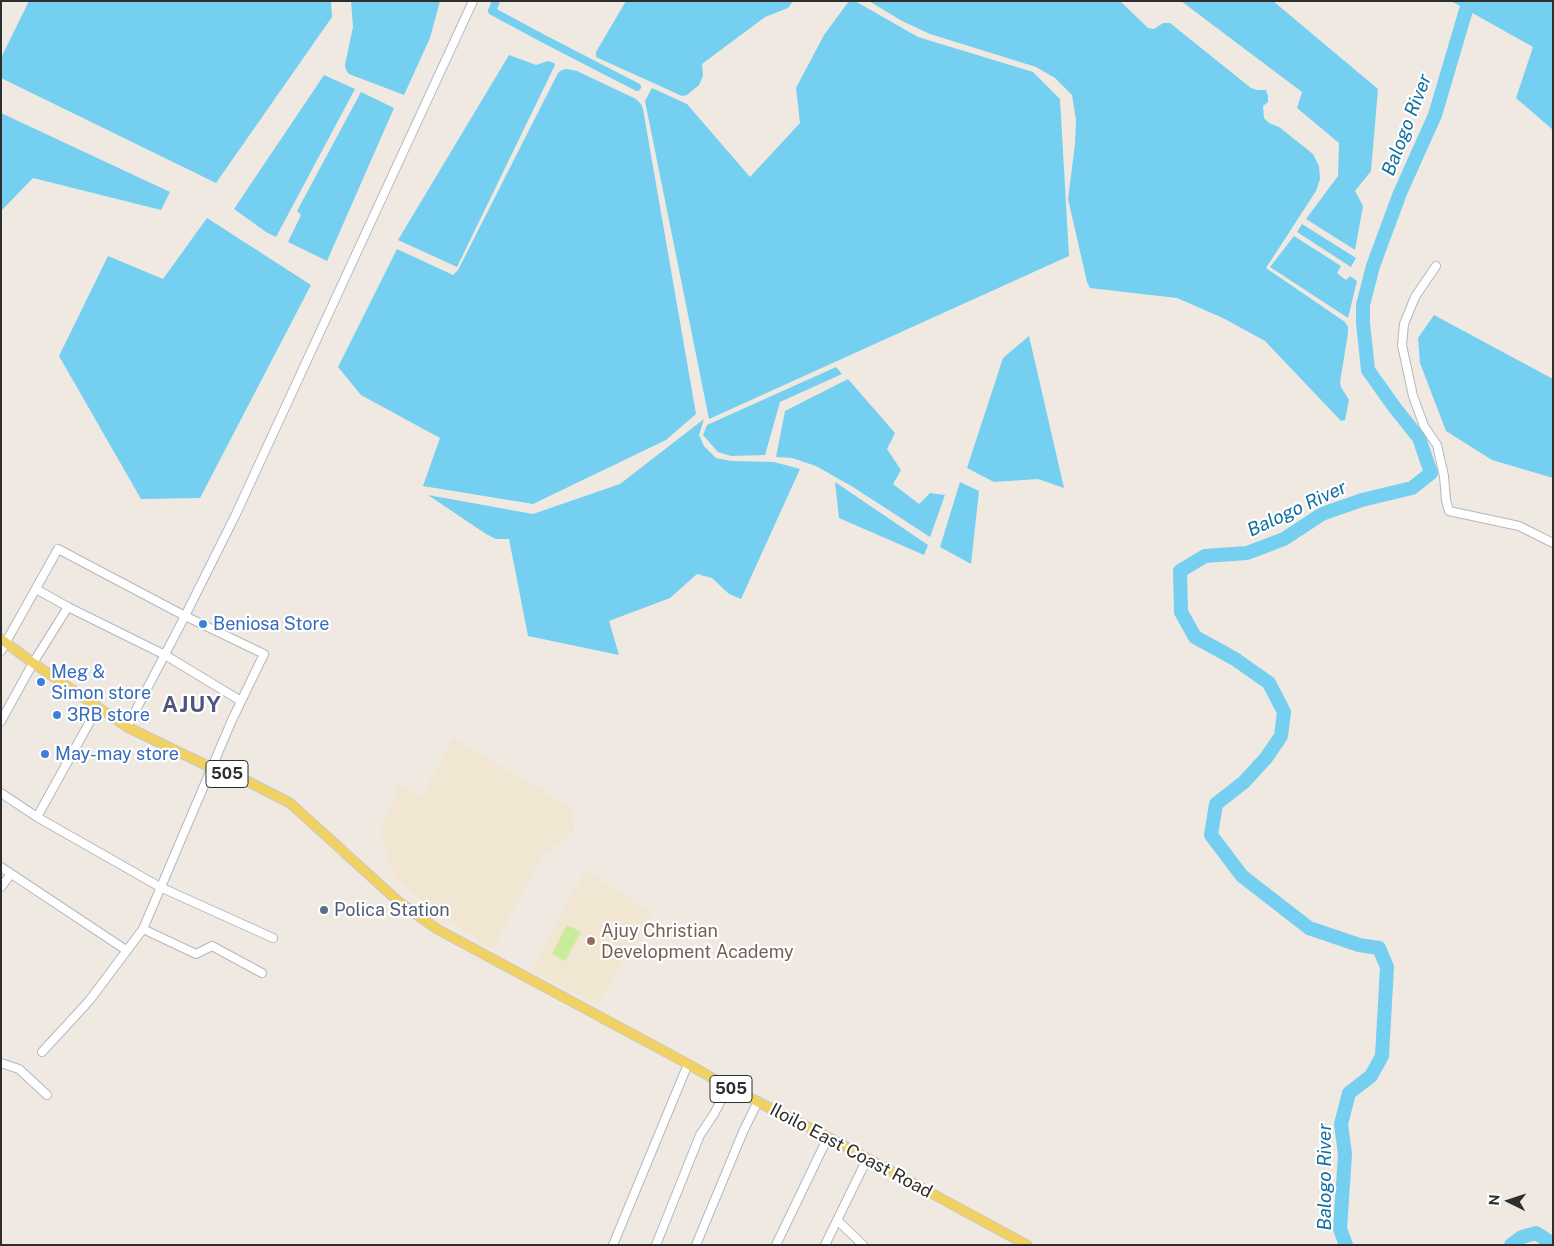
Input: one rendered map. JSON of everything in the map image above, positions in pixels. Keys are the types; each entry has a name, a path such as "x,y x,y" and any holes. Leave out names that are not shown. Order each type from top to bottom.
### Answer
{"main road":[{"name":"505","path":"3,644 127,727 212,768"},
{"name":"Iloilo East Coast Road","path":"212,768 245,780 290,802 399,902 437,929 728,1087 828,1137 1027,1245"}],"street":[{"path":"127,727 186,616 235,516 473,1"},
{"path":"1436,266 1415,297 1404,324 1402,345 1413,396 1424,426 1437,445 1449,511 1519,526 1553,543"},
{"path":"3,644 58,549 186,616 264,654 241,701 142,929 90,1001 42,1052"},
{"path":"36,589 165,655 241,701"},
{"path":"1,721 68,607"},
{"path":"37,817 98,708"},
{"path":"1,793 37,817 160,887 273,938"},
{"path":"1,867 126,950"},
{"path":"1,888 11,874"},
{"path":"142,929 196,954 212,946 262,973"},
{"path":"1,1063 19,1069 47,1095"},
{"path":"613,1245 688,1064"},
{"path":"656,1245 700,1135 714,1114 728,1087"},
{"path":"696,1245 743,1132 758,1101"},
{"path":"776,1245 828,1137"},
{"path":"825,1245 867,1158"},
{"path":"837,1220 863,1245"}],"shaded area":[{"path":"453,738 573,809 574,832 540,858 493,950 425,904 394,877 381,832 398,785 422,796"},
{"name":"Ajuy Christian Development Academy","path":"585,870 652,913 597,1005 532,970"}],"green space":[{"path":"567,925 581,932 565,961 552,954"}],"water":[{"path":"29,1 331,1 332,17 216,183 1,78 1,58"},
{"path":"351,1 440,1 430,38 404,95 349,74 346,70 345,65 353,27"},
{"path":"626,1 793,1 788,8 765,17 702,64 703,76 699,85 687,95 682,96 596,57 596,52"},
{"path":"849,1 855,1 918,37 1033,72 1060,99 1069,256 709,419 645,101 652,88 687,104 750,177 800,123 796,88 824,35"},
{"path":"869,1 1120,1 1148,28 1154,29 1163,23 1170,23 1251,88 1266,90 1268,102 1263,106 1264,118 1269,123 1279,127 1313,154 1319,166 1320,179 1316,191 1266,268 1345,322 1348,327 1340,382 1349,400 1345,420 1341,421 1265,341 1223,318 1177,298 1090,288 1068,199 1076,120 1072,95 1055,78 1036,67 930,34 902,21"},
{"path":"1181,1 1273,1 1378,89 1371,171 1355,191 1363,206 1355,250 1306,219 1338,176 1339,143 1297,108 1302,92"},
{"path":"1451,1 1553,1 1553,130 1516,98 1533,47"},
{"path":"509,55 536,65 548,61 555,65 457,267 398,240"},
{"path":"567,69 577,71 636,99 643,109 696,414 666,440 533,504 423,486 440,438 361,395 338,367 397,249 453,275 458,270 558,73"},
{"path":"324,75 355,89 276,237 234,209"},
{"path":"361,92 394,108 327,261 288,242 301,215 297,211"},
{"path":"1,113 170,192 161,210 33,178 1,211"},
{"path":"207,218 311,285 200,498 141,499 59,356 108,256 163,279"},
{"path":"1302,224 1356,258 1351,267 1297,232"},
{"path":"1294,236 1341,266 1337,273 1346,280 1350,276 1357,281 1348,318 1270,267"},
{"path":"1434,315 1553,379 1553,478 1492,460 1446,431 1420,363 1418,338"},
{"path":"1029,336 1064,488 1038,479 994,482 967,468 1003,358"},
{"path":"836,367 842,374 780,402 765,455 731,456 718,452 703,435 707,425"},
{"path":"848,379 895,433 887,449 901,470 893,484 919,504 930,493 945,495 930,537 853,487 816,466 792,458 776,457 785,411"},
{"path":"704,419 699,435 704,446 716,458 731,461 774,462 800,469 741,599 729,594 712,578 697,574 670,598 609,621 619,655 528,636 509,539 496,539 486,534 428,495 533,514 620,484"},
{"path":"835,482 928,545 924,555 839,518"},
{"path":"960,482 979,491 971,564 940,547"}],"waterway":[{"path":"496,1 492,11 637,87"},
{"name":"Balogo River","path":"1346,1245 1340,1229 1345,1154 1341,1124 1349,1093 1371,1076 1382,1056 1387,967 1379,948 1359,945 1309,928 1242,876 1211,835 1216,804 1244,782 1266,758 1281,736 1284,712 1269,683 1235,659 1195,637 1181,612 1180,571 1205,556 1247,553 1284,539 1322,514 1362,500 1412,488 1431,473 1419,438 1368,370 1363,305 1373,266 1400,193 1435,115 1466,10"},
{"name":"Balogo River","path":"1511,1245 1522,1237 1536,1233 1553,1244"}],"place":[{"name":"Beniosa Store","path":"203,624"},
{"name":"Meg & Simon store","path":"41,682"},
{"name":"3RB store","path":"57,715"},
{"name":"May-may store","path":"45,754"},
{"name":"Polica Station","path":"324,910"},
{"name":"Ajuy Christian Development Academy","path":"591,941"}],"district":[{"name":"AJUY","path":"192,705"}]}
